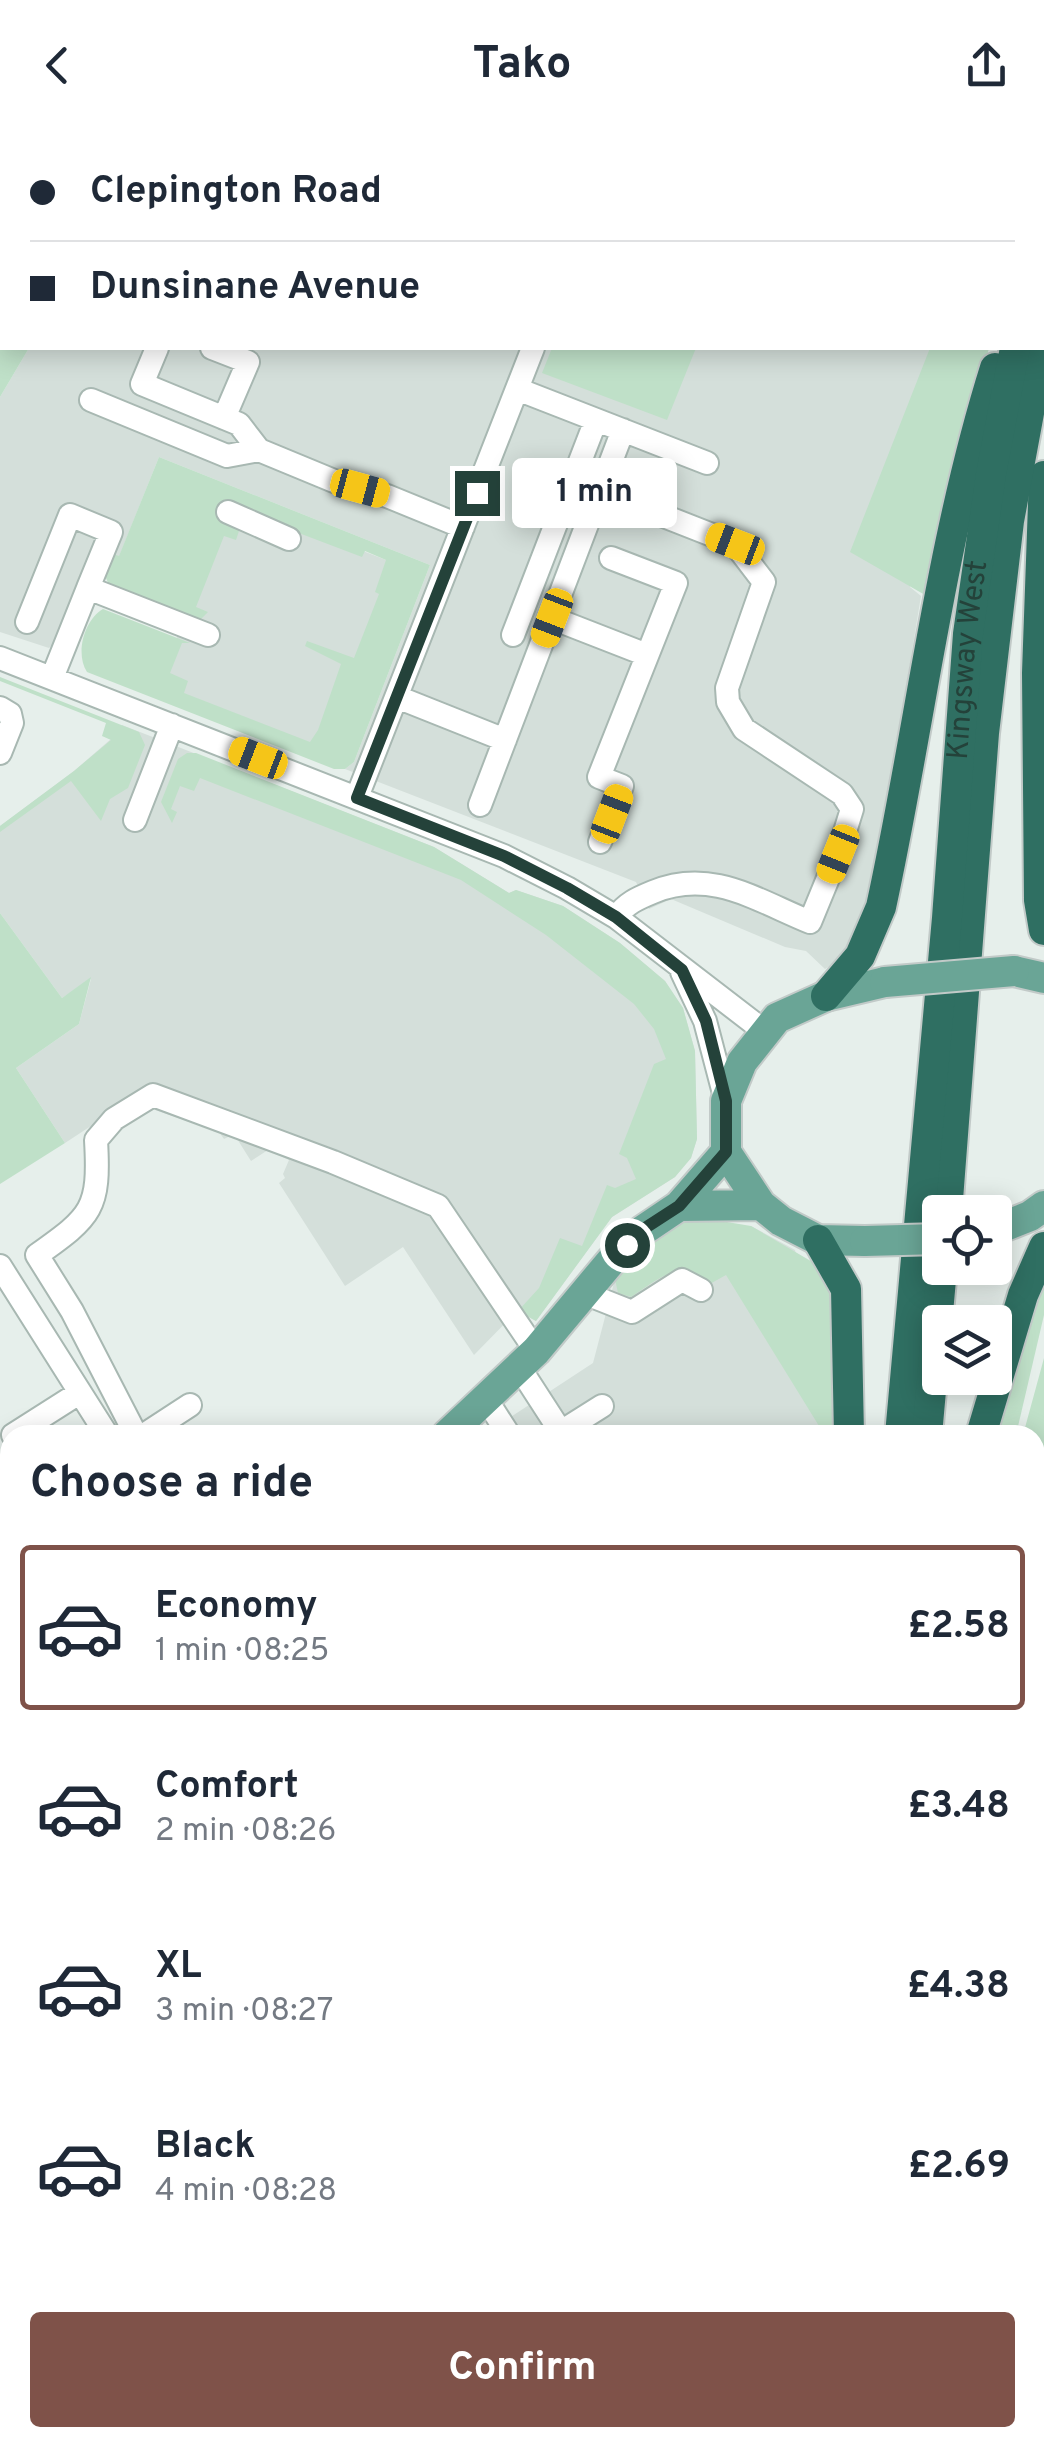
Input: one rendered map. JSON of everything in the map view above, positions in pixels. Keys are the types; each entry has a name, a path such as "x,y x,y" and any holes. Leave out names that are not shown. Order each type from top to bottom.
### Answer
{"highway":[{"path":"826,996 860,956 881,907 947,565 979,418 1000,350"},
{"name":"Kingsway West","path":"901,1425 947,918 968,634 991,474 1015,350"},
{"name":"Kingsway West","path":"947,1195 984,734 1009,521 1042,350"},
{"path":"1044,476 1037,672 1039,900 1044,930"},
{"path":"818,1240 846,1288 848,1425"},
{"path":"984,1425 1023,1295 1044,1246"},
{"path":"928,1425 940,1285"}],"main road":[{"path":"922,1239 818,1240 761,1206 726,1152 726,1101 742,1062 777,1018 826,996 885,982 1014,971 1044,978"},
{"path":"458,1425 528,1359 642,1230 679,1206 726,1152"},
{"path":"679,1206 761,1206"},
{"path":"1012,1223 1044,1206"}],"street":[{"path":"156,350 142,384 239,424 259,450 464,528"},
{"path":"217,350 248,362 224,418"},
{"path":"357,798 532,350"},
{"path":"517,389 706,463"},
{"path":"91,400 227,456 259,450"},
{"path":"512,635 596,420"},
{"path":"480,805 623,430"},
{"path":"600,491 735,544 764,582 727,688 728,702 744,729 842,794 852,809 810,922 716,884 692,881 666,886 628,902 616,917"},
{"path":"228,512 290,539"},
{"path":"26,622 70,515 111,532 52,678"},
{"path":"600,842 622,786 600,777 676,583 611,558"},
{"path":"88,588 208,635"},
{"path":"552,618 647,655"},
{"path":"0,658 504,856 616,917 764,1031"},
{"path":"396,697 505,740"},
{"path":"0,708 10,714 12,722 0,753"},
{"path":"135,820 172,725"},
{"path":"682,970 706,1021 726,1101"},
{"path":"131,1425 38,1254 82,1223 96,1190 96,1140 114,1119 153,1094 438,1206 528,1359 554,1425"},
{"path":"0,1266 100,1425"},
{"path":"584,1293 632,1312 682,1280 701,1290"},
{"path":"29,1425 79,1393"},
{"path":"486,1399 503,1425"},
{"path":"159,1425 190,1405"},
{"path":"572,1425 602,1406"}],"shaded area":[{"path":"28,350 959,350 910,587 921,596 868,920 842,959 825,969 806,951 785,947 671,899 649,909 636,882 345,769 354,762 430,565 159,457 119,557 94,547 56,641 49,648 0,632 0,397"},
{"path":"230,499 404,567 318,750 156,692"},
{"path":"122,725 434,847 509,893 516,890 563,906 620,943 665,981 683,1008 695,1051 697,1139 691,1158 675,1177 612,1217 536,1321 517,1311 474,1355 403,1247 345,1286 279,1183 285,1178 289,1160 268,1150 251,1161 234,1134 224,1139 219,1132 129,1101 65,1143 16,1068 79,1024 91,979 62,998 0,913 0,826 74,771"},
{"path":"751,1226 795,1250 839,1425 498,1425 593,1363 615,1279"}],"green space":[{"path":"0,350 28,350 0,397"},
{"path":"551,350 695,350 667,420 542,373"},
{"path":"929,350 989,350 952,497 932,599 850,552"},
{"path":"159,457 430,565 354,762 345,769 334,769 87,672 83,665 83,638 91,621 103,609 190,643 182,643 170,673 188,681 184,693 310,742 318,730 341,664 305,646 307,641 354,658 379,594 375,592 386,560 365,551 362,557 230,507 239,531 236,540 224,536 196,607 208,612 198,622 110,587 105,576 113,554 119,556"},
{"path":"0,677 139,732 145,745 128,788 110,799 101,821 71,781 0,832 0,826 111,740 102,736 106,723 0,681"},
{"path":"196,753 434,847 509,893 516,890 563,906 620,943 665,981 683,1008 695,1051 697,1139 691,1158 675,1177 612,1217 536,1321 518,1311 539,1288 560,1238 582,1246 607,1185 615,1188 636,1179 627,1158 619,1154 654,1064 666,1059 654,1029 634,1004 546,935 461,880 200,778 194,791 180,786 171,809 177,812 172,823 161,802 178,759"},
{"path":"0,913 62,998 91,977 79,1024 16,1068 65,1143 0,1184"},
{"path":"697,1217 751,1226 821,1267 836,1289 841,1425 818,1425 726,1275 708,1285 698,1276 679,1272 660,1278 631,1297 618,1293 615,1279 663,1236"},
{"path":"1044,1273 1044,1315 1018,1425 994,1425 1004,1395 1012,1395 1012,1371"},
{"path":"1044,1358 1044,1425 1026,1425"}],"route":[{"path":"477,493 357,798 504,856 567,888 616,917 682,970 706,1021 726,1101 726,1152 679,1206 627,1245"}]}
